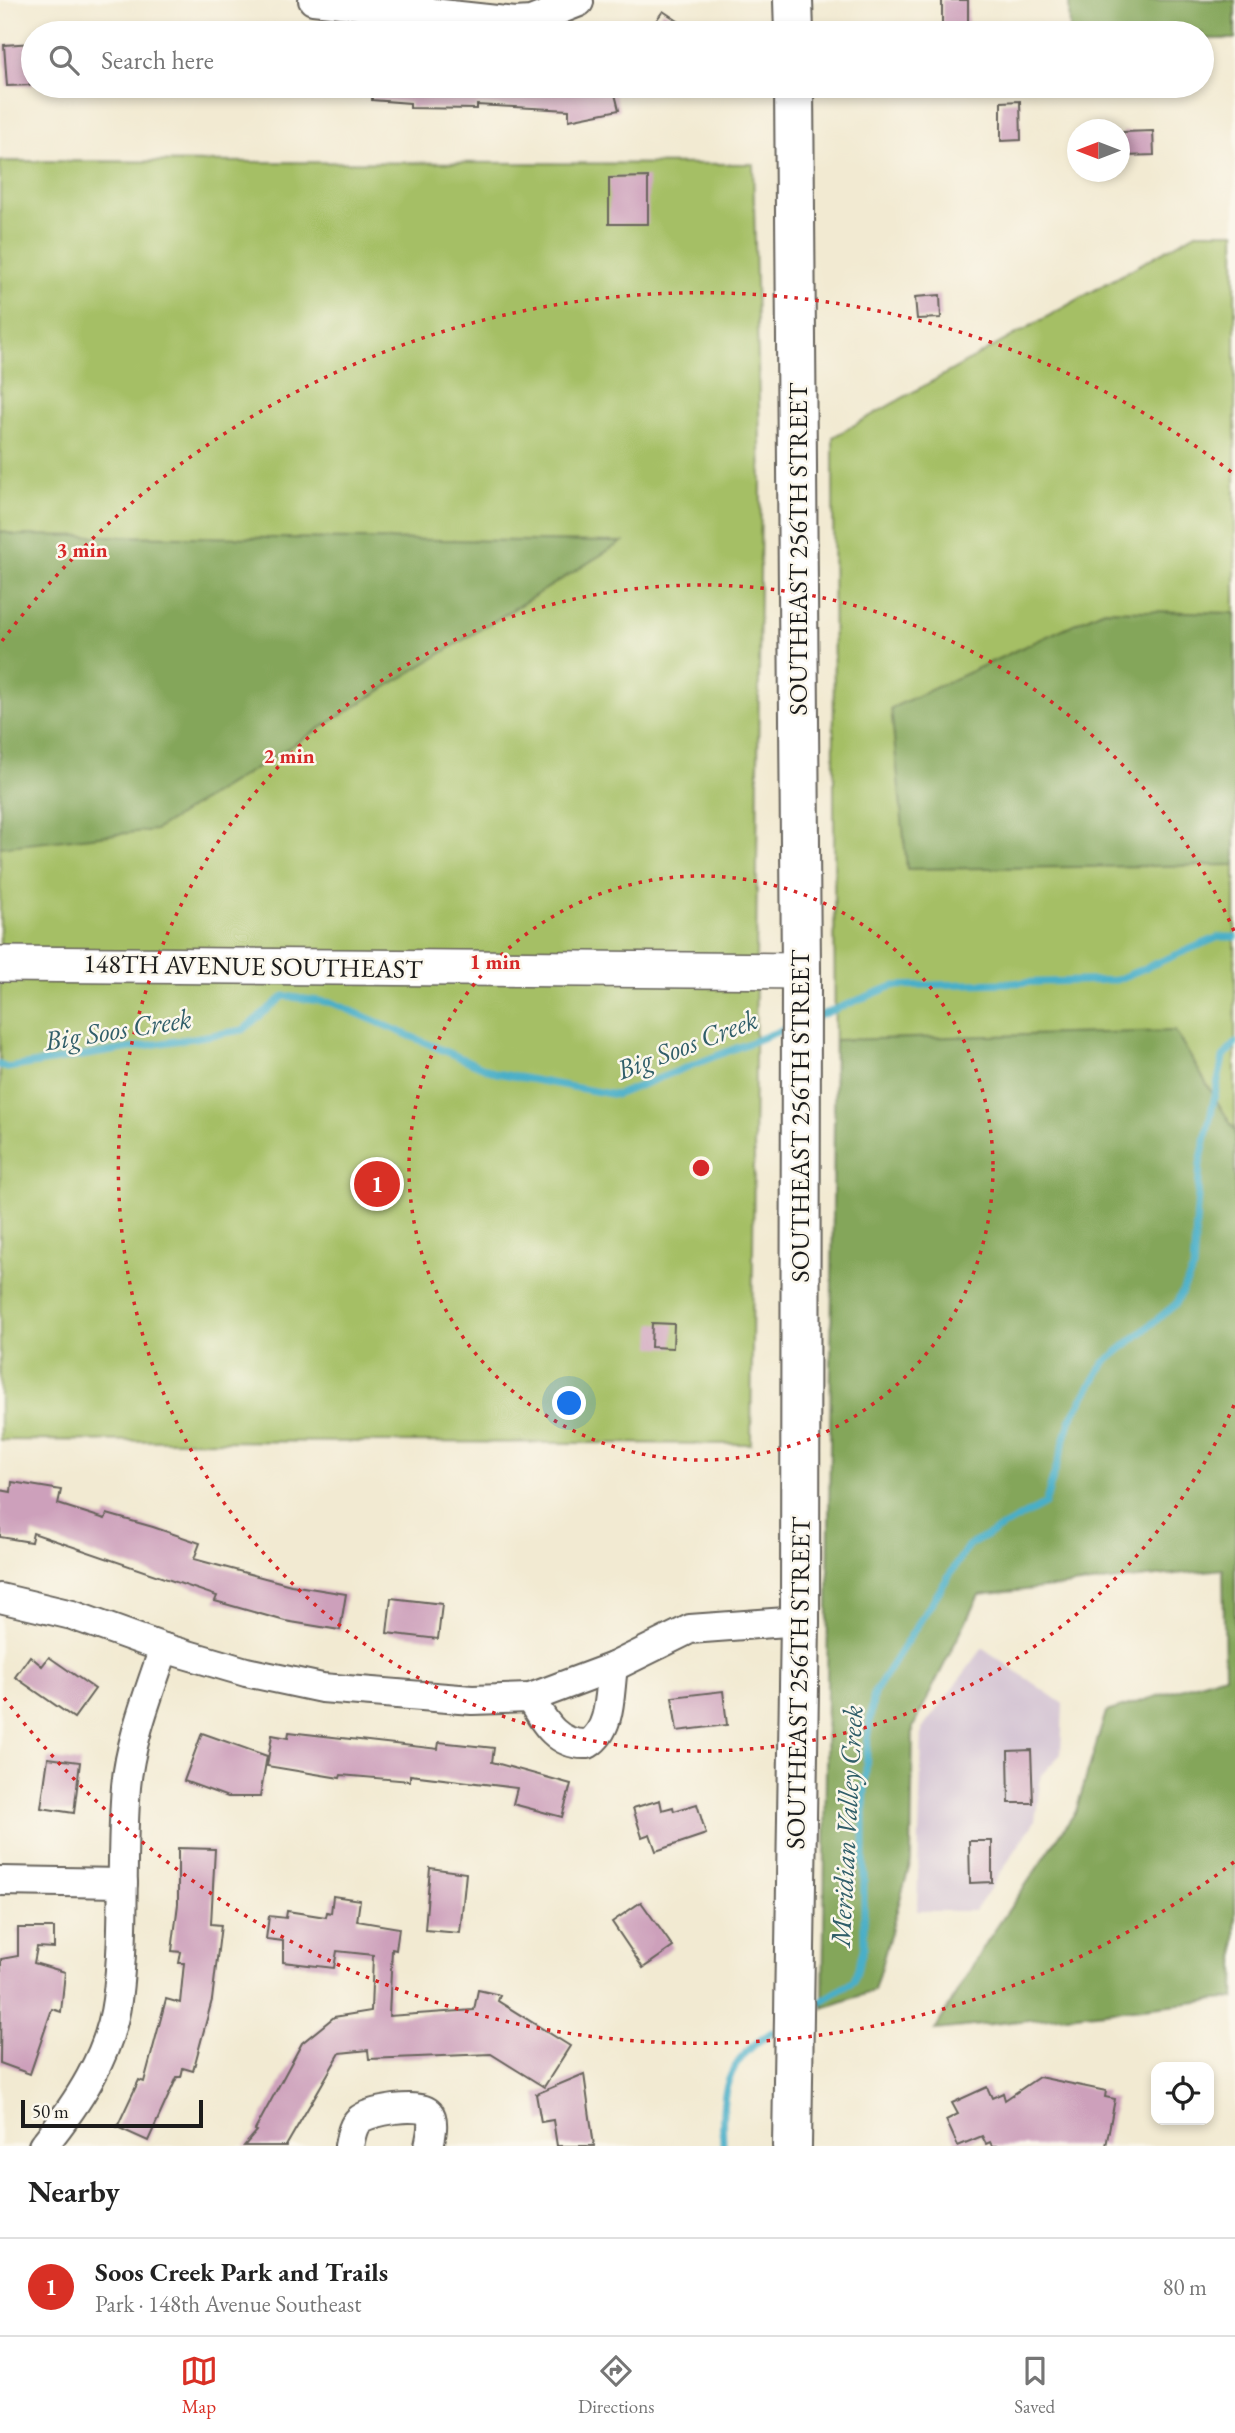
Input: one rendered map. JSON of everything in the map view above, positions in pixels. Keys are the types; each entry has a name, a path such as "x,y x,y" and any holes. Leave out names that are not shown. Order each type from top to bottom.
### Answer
{"main road":[{"path":"793,0 793,21"},
{"name":"SOUTHEAST 256TH STREET","path":"792,2146 800,1621 801,986 794,98"}],"street":[{"path":"313,0 505,21"},
{"path":"531,21 579,2"},
{"name":"148TH AVENUE SOUTHEAST","path":"0,964 801,986"},
{"path":"0,1598 72,1615 164,1648 246,1672 323,1688 472,1700 530,1698 613,1667 691,1629 800,1621"},
{"path":"43,2146 74,2107 102,2053 117,2003 126,1785 142,1716 164,1648"},
{"path":"530,1698 547,1726 564,1740 577,1745 588,1744 598,1738 605,1725 613,1667"},
{"path":"0,1881 123,1883"},
{"path":"349,2146 355,2124 369,2113 423,2109 430,2113 432,2120 429,2146"}],"shaded area":[{"path":"983,1648 1063,1704 1061,1754 1041,1775 1035,1821 975,1911 917,1911 922,1729"}],"green space":[{"path":"1069,0 1235,0 1235,39 1214,39 1214,21 1070,21"},
{"path":"0,161 753,164 761,482 751,1444 0,1440"},
{"path":"1198,232 1235,232 1235,1137 835,1138 833,437"},
{"path":"0,531 16,535 622,542 155,830 0,847"},
{"path":"1104,610 1235,613 1235,865 907,869 891,708"},
{"path":"1175,1031 1235,1131 1235,1998 935,2030 984,1946 1076,1811 1106,1712 1225,1675 1223,1569 979,1595 913,1727 911,1861 874,1991 823,2008 835,1040"}],"building":[{"path":"942,0 968,0 968,21 942,21"},
{"path":"663,11 678,21 656,21"},
{"path":"21,44 21,85 7,86 4,45"},
{"path":"616,98 619,110 569,120 569,110 477,105 477,109 410,108 410,103 372,100"},
{"path":"1020,101 1021,140 1001,141 1001,102"},
{"path":"1153,131 1154,155 1130,156 1130,132"},
{"path":"648,177 648,224 609,224 609,178"},
{"path":"940,295 941,318 917,319 915,297"},
{"path":"652,1323 674,1324 673,1348 651,1347"},
{"path":"12,1482 61,1490 58,1504 105,1519 107,1514 200,1543 194,1559 291,1585 346,1594 340,1630 285,1621 215,1601 217,1596 33,1533 31,1542 0,1537 0,1490 11,1492"},
{"path":"391,1598 442,1604 438,1639 387,1633"},
{"path":"30,1656 42,1666 49,1657 95,1689 74,1718 15,1677"},
{"path":"723,1691 727,1725 677,1731 672,1697"},
{"path":"289,1732 438,1749 439,1742 494,1748 492,1762 571,1784 562,1817 513,1804 517,1788 410,1775 410,1781 341,1775 340,1778 267,1766 272,1735 288,1738"},
{"path":"202,1733 267,1756 260,1797 228,1797 184,1781"},
{"path":"1031,1750 1033,1803 1009,1803 1008,1751"},
{"path":"48,1758 80,1762 74,1813 41,1808"},
{"path":"660,1800 662,1810 673,1807 674,1811 697,1804 706,1834 656,1851 650,1834 642,1837 633,1808"},
{"path":"969,1841 992,1841 992,1882 970,1883"},
{"path":"178,1848 215,1849 211,1924 221,1925 212,2000 193,2071 183,2068 181,2077 177,2077 148,2141 117,2127 139,2080 144,2082 166,1999 180,2003 184,1963 179,1963 181,1952 172,1951 178,1904"},
{"path":"430,1868 466,1873 460,1933 425,1930"},
{"path":"333,1896 360,1900 357,1921 399,1928 396,1950 392,1949 389,2016 474,2010 478,1990 500,1995 498,2001 570,2046 544,2087 491,2054 369,2059 368,2050 340,2053 286,2146 244,2146 257,2131 255,2130 302,2043 334,2017 371,2011 373,1955 337,1951 334,1968 283,1962 283,1941 266,1939 269,1916 286,1918 287,1911 326,1917 327,1912 331,1913"},
{"path":"641,1902 673,1947 643,1968 612,1922"},
{"path":"18,1928 54,1928 54,1948 37,1947 34,1963 65,1972 61,2012 52,2009 30,2074 0,2063 1,1959 18,1956"},
{"path":"584,2074 594,2146 557,2146 553,2120 541,2122 536,2094"},
{"path":"1039,2077 1106,2091 1105,2097 1115,2099 1106,2146 992,2146 990,2142 986,2144 982,2136 958,2146 946,2120 958,2114 952,2103 987,2087 992,2098 1003,2093 1005,2100"}],"waterway":[{"name":"Big Soos Creek","path":"811,1019 893,986 1116,980 1219,937 1235,937"},
{"name":"Big Soos Creek","path":"0,1065 7,1068 243,1030 284,996 333,1003 496,1073 616,1095 790,1027"},
{"name":"Meridian Valley Creek","path":"814,2006 854,1981 864,1947 864,1807 868,1733 874,1693 968,1546 1045,1504 1071,1419 1104,1363 1176,1304 1193,1270 1200,1164 1223,1058 1235,1043"},
{"name":"Meridian Valley Creek","path":"723,2146 723,2110 729,2080 744,2055 772,2032"}],"place":[{"name":"Soos Creek Park and Trails","path":"377,1184"}]}
